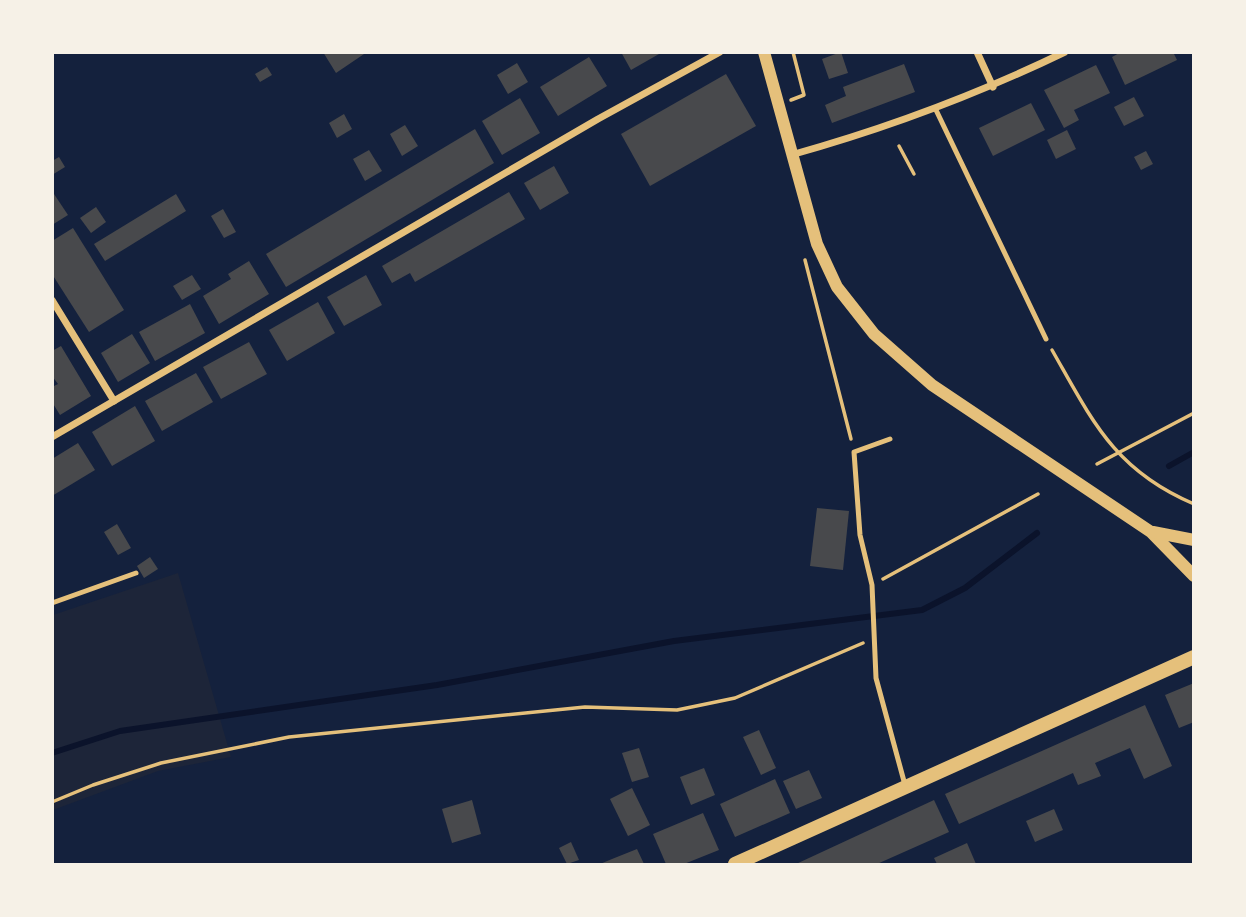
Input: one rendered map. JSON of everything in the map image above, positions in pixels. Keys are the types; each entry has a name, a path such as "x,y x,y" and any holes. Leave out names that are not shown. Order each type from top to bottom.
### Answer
{"main road":[{"path":"735,864 1194,657"}],"street":[{"path":"52,437 598,119 720,52"},
{"path":"764,52 817,244 837,287 874,334 932,385 1152,531 1194,576"},
{"path":"977,52 993,87"},
{"path":"791,155 866,135 936,110 993,87 1065,52"},
{"path":"52,300 114,401"},
{"path":"1152,531 1194,540"}],"lane":[{"path":"936,110 1046,340"},
{"path":"890,439 854,452 860,535 872,585 876,678 893,750 906,788"},
{"path":"52,603 136,573"}],"path":[{"path":"899,146 914,174"},
{"path":"813,291 854,452"},
{"path":"1046,340 1097,429 1115,452 1155,482 1194,504"},
{"path":"1097,464 1115,452 1194,413"},
{"path":"872,585 1038,494"},
{"path":"52,802 93,785 161,763 289,737 585,707 677,710 735,698 876,638"}],"shaded area":[{"path":"178,573 231,757 158,771 53,810 53,615"}],"building":[{"path":"323,52 367,52 336,73"},
{"path":"621,52 658,52 659,54 631,70"},
{"path":"841,52 848,73 829,79 822,59"},
{"path":"1121,52 1173,52 1177,60 1125,85 1112,57"},
{"path":"589,57 607,86 558,116 540,87"},
{"path":"517,63 528,82 508,94 497,75"},
{"path":"904,64 915,92 832,123 825,105 846,96 843,87"},
{"path":"1096,65 1110,93 1074,110 1079,120 1064,128 1044,90"},
{"path":"267,67 272,75 260,82 255,74"},
{"path":"726,74 756,126 650,186 621,134"},
{"path":"1134,97 1144,116 1124,126 1114,107"},
{"path":"520,98 540,133 502,155 482,121"},
{"path":"1031,103 1045,130 993,156 979,128"},
{"path":"344,114 352,129 337,138 329,123"},
{"path":"405,125 418,146 402,156 390,134"},
{"path":"475,129 494,163 286,287 266,254"},
{"path":"1067,130 1076,149 1056,159 1047,140"},
{"path":"369,150 382,171 365,181 353,159"},
{"path":"1146,151 1153,164 1141,170 1134,157"},
{"path":"59,157 65,167 52,175 52,161"},
{"path":"554,166 569,193 540,210 524,183"},
{"path":"52,191 68,215 52,225"},
{"path":"509,192 525,219 415,282 410,273 392,283 382,266"},
{"path":"176,194 186,211 105,261 94,244"},
{"path":"96,207 106,222 91,233 80,218"},
{"path":"223,209 236,232 224,238 211,216"},
{"path":"73,228 124,310 89,332 52,274 52,241"},
{"path":"249,261 269,294 219,324 203,296 231,279 228,274"},
{"path":"192,275 201,289 182,300 173,286"},
{"path":"366,275 382,305 344,326 327,297"},
{"path":"318,302 335,333 287,361 269,330"},
{"path":"190,304 205,333 155,361 139,332"},
{"path":"132,334 150,363 118,382 101,353"},
{"path":"249,342 267,374 221,399 203,367"},
{"path":"61,346 91,396 60,415 52,402 52,387 58,384 52,376 52,351"},
{"path":"196,373 213,402 162,431 145,401"},
{"path":"135,406 155,441 112,466 92,432"},
{"path":"78,443 95,470 52,496 52,459"},
{"path":"817,508 849,511 843,570 810,566"},
{"path":"117,524 131,548 118,555 104,532"},
{"path":"150,557 158,569 144,578 137,566"},
{"path":"1194,683 1194,722 1179,728 1165,695"},
{"path":"1145,705 1172,766 1144,779 1130,748 1095,763 1101,776 1078,785 1073,773 959,824 945,794"},
{"path":"759,730 776,768 761,775 743,737"},
{"path":"639,748 649,777 632,782 622,753"},
{"path":"704,768 715,795 691,805 680,777"},
{"path":"809,770 822,798 796,809 783,781"},
{"path":"775,779 790,813 735,837 720,804"},
{"path":"632,788 650,825 628,836 610,799"},
{"path":"472,800 481,834 452,843 442,809"},
{"path":"934,800 949,832 877,864 796,864"},
{"path":"1054,809 1063,830 1035,842 1026,821"},
{"path":"703,813 719,850 684,864 666,864 653,834"},
{"path":"571,842 579,860 567,864 559,848"},
{"path":"967,843 976,864 937,864 934,858"},
{"path":"637,849 644,864 600,864 612,859"}],"waterway":[{"path":"1169,466 1194,452"},
{"path":"52,753 120,731 437,685 674,641 922,610 965,588 1037,533"}]}
